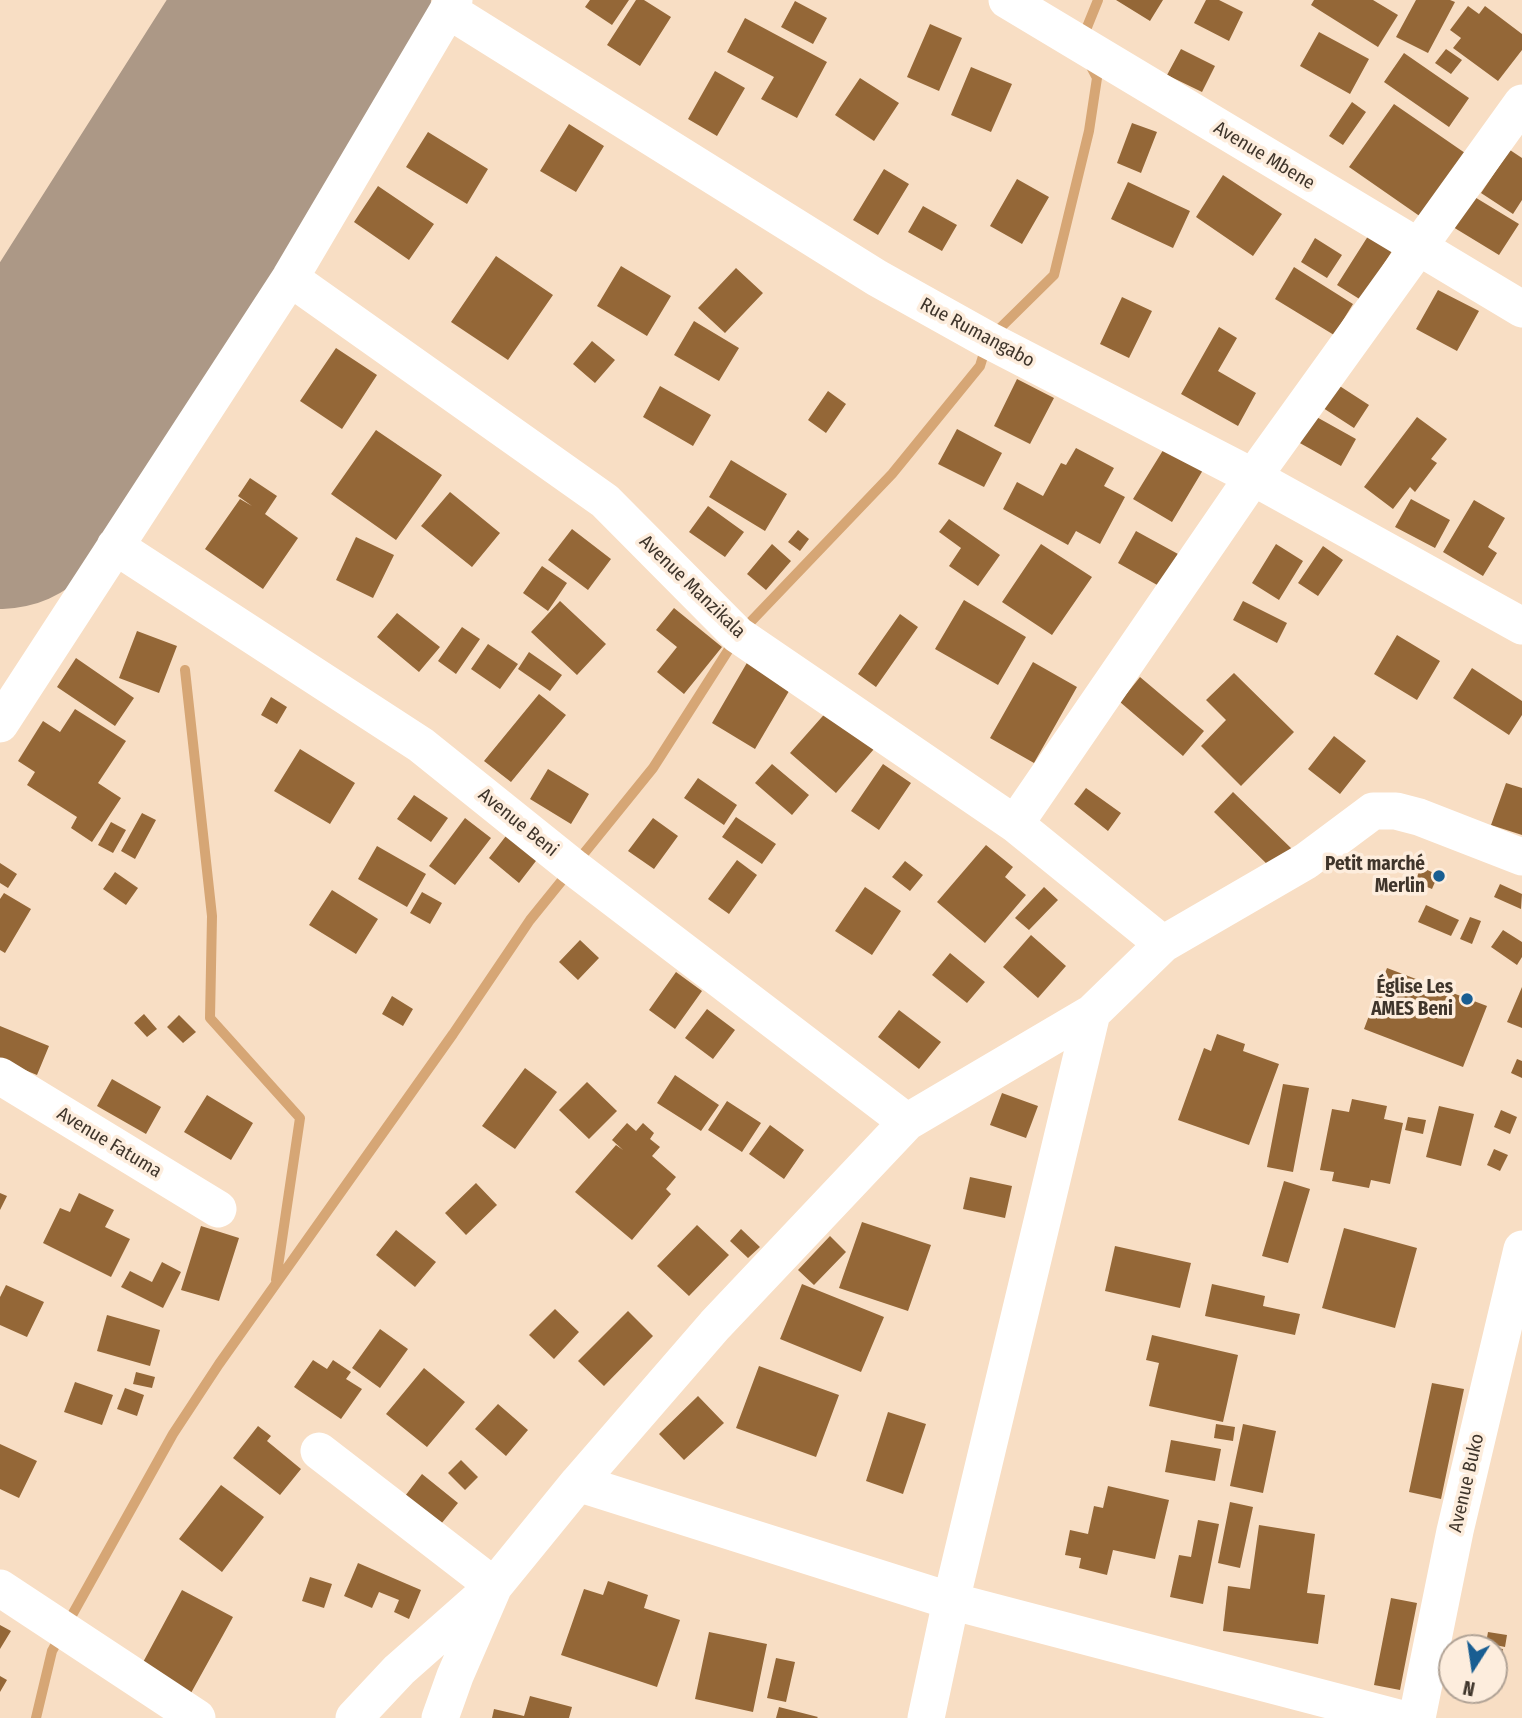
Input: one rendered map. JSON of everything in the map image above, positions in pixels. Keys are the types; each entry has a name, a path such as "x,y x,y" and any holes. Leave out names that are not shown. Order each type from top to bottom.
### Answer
{"street":[{"name":"Avenue Mbene","path":"1006,0 1522,309"},
{"path":"0,724 290,278 451,5"},
{"name":"Rue Rumangabo","path":"451,5 877,278 988,340 1253,477 1522,626"},
{"path":"1015,824 1253,477 1522,103"},
{"name":"Avenue Manzikala","path":"290,278 605,501 738,635 1015,824 1163,944"},
{"name":"Avenue Beni","path":"115,546 421,745 573,867 907,1122"},
{"path":"354,1718 399,1670 495,1586 578,1483 715,1325 907,1122 1092,1013 1163,944 1306,861 1373,811 1396,811 1419,817 1522,857"},
{"path":"926,1718 951,1601 1092,1013"},
{"name":"Avenue Fatuma","path":"0,1076 218,1209"},
{"name":"Avenue Buko","path":"1417,1718 1455,1531 1522,1249"},
{"path":"319,1451 495,1586"},
{"path":"578,1483 951,1601 1398,1718"},
{"path":"439,1718 495,1586"},
{"path":"0,1588 197,1718"}],"building":[{"path":"590,0 629,0 612,25 585,7"},
{"path":"636,0 644,0 671,17 640,66 607,45"},
{"path":"1116,0 1163,0 1150,21"},
{"path":"1206,0 1219,0 1243,12 1229,41 1194,23"},
{"path":"1314,0 1373,0 1398,15 1378,47 1311,5"},
{"path":"1416,0 1455,2 1428,53 1396,37"},
{"path":"795,1 827,18 813,44 781,27"},
{"path":"1468,6 1479,14 1485,6 1522,34 1522,50 1498,81 1453,48 1461,38 1450,30"},
{"path":"745,18 827,62 797,118 761,99 774,77 727,52"},
{"path":"930,24 962,38 939,91 907,77"},
{"path":"1319,32 1369,59 1350,94 1300,66"},
{"path":"1181,49 1215,66 1202,92 1167,75"},
{"path":"1446,49 1462,60 1451,74 1435,63"},
{"path":"1404,53 1469,98 1449,127 1384,82"},
{"path":"971,67 1012,84 991,132 951,115"},
{"path":"715,71 745,88 717,136 688,119"},
{"path":"860,78 899,103 874,141 835,115"},
{"path":"1352,102 1366,112 1343,145 1329,136"},
{"path":"1394,104 1465,153 1421,217 1349,167"},
{"path":"1132,123 1157,132 1141,173 1117,163"},
{"path":"569,124 604,146 576,192 540,171"},
{"path":"428,132 488,169 467,204 406,167"},
{"path":"1510,150 1522,158 1522,200 1513,214 1481,193"},
{"path":"884,169 909,184 878,235 853,220"},
{"path":"1223,175 1282,214 1253,256 1196,217"},
{"path":"1017,179 1049,197 1022,244 990,226"},
{"path":"1128,182 1190,211 1173,248 1111,219"},
{"path":"378,186 434,224 409,260 354,222"},
{"path":"1473,196 1519,224 1499,255 1453,227"},
{"path":"923,206 957,225 942,251 908,232"},
{"path":"1370,233 1394,248 1361,300 1337,285"},
{"path":"1315,238 1342,255 1327,278 1301,262"},
{"path":"496,256 553,295 508,360 451,322"},
{"path":"621,266 671,296 647,336 597,306"},
{"path":"1294,267 1353,304 1334,335 1275,299"},
{"path":"736,268 763,293 725,333 698,308"},
{"path":"1438,290 1479,311 1457,351 1416,329"},
{"path":"1122,297 1152,311 1129,358 1100,344"},
{"path":"694,321 739,348 719,381 674,355"},
{"path":"1219,327 1237,338 1218,371 1256,393 1238,426 1181,394"},
{"path":"592,341 615,360 595,383 573,364"},
{"path":"336,348 377,375 342,429 300,401"},
{"path":"1017,379 1054,398 1030,444 994,426"},
{"path":"1335,383 1369,405 1354,428 1320,406"},
{"path":"660,386 711,415 693,446 643,417"},
{"path":"828,391 846,404 826,433 808,420"},
{"path":"1313,415 1356,439 1341,466 1298,442"},
{"path":"1417,417 1447,439 1431,459 1437,463 1415,492 1410,487 1393,509 1364,487"},
{"path":"957,429 1002,453 984,487 938,464"},
{"path":"376,430 442,475 396,540 331,494"},
{"path":"1165,447 1203,470 1172,522 1133,499"},
{"path":"1076,448 1114,468 1104,486 1125,497 1100,544 1076,531 1068,545 1003,509 1017,482 1043,496 1061,463 1066,465"},
{"path":"731,460 787,494 765,531 709,497"},
{"path":"250,478 277,496 265,514 298,538 263,589 205,549 240,499 252,506 238,496"},
{"path":"450,492 500,533 472,567 421,526"},
{"path":"1411,499 1450,520 1435,548 1395,527"},
{"path":"1474,500 1505,518 1488,547 1497,553 1483,576 1443,552"},
{"path":"708,506 744,532 725,557 689,532"},
{"path":"949,519 1000,555 978,586 949,566 961,548 939,532"},
{"path":"572,529 611,559 588,590 548,560"},
{"path":"798,530 809,539 800,551 788,542"},
{"path":"1136,531 1178,554 1159,586 1118,563"},
{"path":"356,537 394,555 373,598 336,580"},
{"path":"772,544 791,561 766,590 747,574"},
{"path":"1041,544 1092,577 1052,635 1002,602"},
{"path":"1276,544 1303,561 1279,600 1252,583"},
{"path":"1323,546 1343,560 1318,596 1298,583"},
{"path":"542,566 567,583 548,611 523,593"},
{"path":"964,600 1026,637 998,685 935,649"},
{"path":"560,601 606,644 577,675 531,632"},
{"path":"1243,601 1287,623 1277,643 1233,620"},
{"path":"674,608 722,647 684,694 657,672 677,647 656,630"},
{"path":"397,613 440,647 419,672 377,637"},
{"path":"900,614 918,627 876,687 858,674"},
{"path":"462,627 480,639 456,674 438,661"},
{"path":"137,631 177,646 159,693 119,678"},
{"path":"1397,635 1440,661 1417,700 1374,674"},
{"path":"488,644 518,664 500,689 471,669"},
{"path":"529,652 562,675 550,691 518,669"},
{"path":"76,658 134,698 115,726 57,687"},
{"path":"748,661 792,686 755,749 712,723"},
{"path":"1033,662 1077,687 1034,763 990,738"},
{"path":"1472,668 1522,701 1522,715 1509,735 1453,698"},
{"path":"1234,673 1294,732 1241,786 1201,746 1226,720 1206,700"},
{"path":"1140,677 1204,731 1183,756 1120,702"},
{"path":"539,694 566,715 511,782 484,761"},
{"path":"271,697 287,707 277,724 261,715"},
{"path":"75,709 126,741 98,783 121,798 92,842 71,828 77,817 27,785 35,772 18,761 43,721 60,732"},
{"path":"829,709 874,749 836,793 790,753"},
{"path":"1334,736 1366,761 1340,794 1308,769"},
{"path":"300,749 355,783 330,824 274,791"},
{"path":"772,764 809,795 792,815 755,783"},
{"path":"883,764 911,783 879,830 851,811"},
{"path":"548,769 589,794 571,824 530,799"},
{"path":"698,778 737,805 724,825 684,798"},
{"path":"1506,783 1522,788 1522,835 1491,825"},
{"path":"1086,788 1121,813 1108,831 1074,804"},
{"path":"1233,792 1292,849 1272,869 1214,812"},
{"path":"414,795 448,818 431,842 397,819"},
{"path":"142,813 156,820 135,859 121,851"},
{"path":"736,817 776,844 762,864 722,837"},
{"path":"465,818 491,838 455,885 429,866"},
{"path":"653,818 678,836 654,869 628,851"},
{"path":"111,822 126,830 113,853 98,845"},
{"path":"509,832 539,857 519,883 489,858"},
{"path":"986,845 1013,867 1005,877 1026,895 985,943 937,902"},
{"path":"377,846 426,874 407,907 358,879"},
{"path":"737,860 757,875 729,914 708,899"},
{"path":"905,861 923,875 910,891 892,877"},
{"path":"0,863 17,874 8,888 0,883"},
{"path":"1421,867 1438,875 1432,889 1415,882"},
{"path":"115,872 138,888 126,905 103,889"},
{"path":"1500,884 1522,894 1521,909 1494,897"},
{"path":"865,887 901,911 872,955 835,931"},
{"path":"1044,887 1058,900 1029,930 1015,918"},
{"path":"332,890 378,919 356,954 309,925"},
{"path":"422,892 442,903 430,924 410,913"},
{"path":"4,893 31,909 5,953 0,950 0,899"},
{"path":"1426,905 1459,920 1451,936 1418,922"},
{"path":"1470,917 1481,921 1472,944 1460,939"},
{"path":"1503,930 1522,942 1522,957 1517,965 1491,947"},
{"path":"1031,935 1066,966 1038,998 1003,967"},
{"path":"580,940 599,958 578,980 559,962"},
{"path":"950,953 985,982 967,1003 932,975"},
{"path":"1387,968 1487,1006 1463,1067 1364,1029"},
{"path":"676,972 702,991 675,1029 649,1010"},
{"path":"1522,987 1522,1028 1507,1022"},
{"path":"392,996 413,1009 403,1026 382,1014"},
{"path":"707,1009 735,1030 713,1059 685,1038"},
{"path":"899,1010 941,1042 919,1069 878,1037"},
{"path":"144,1014 157,1029 147,1037 134,1023"},
{"path":"179,1015 196,1032 183,1043 167,1027"},
{"path":"0,1026 49,1046 37,1075 0,1060"},
{"path":"1217,1034 1245,1044 1243,1051 1279,1064 1249,1145 1178,1120 1204,1048 1211,1051"},
{"path":"1517,1059 1522,1061 1522,1078 1511,1073"},
{"path":"525,1068 557,1092 515,1149 482,1126"},
{"path":"675,1075 719,1105 701,1131 657,1103"},
{"path":"112,1079 161,1107 146,1134 97,1106"},
{"path":"587,1082 617,1111 589,1139 559,1110"},
{"path":"1283,1084 1309,1088 1293,1172 1267,1167"},
{"path":"1002,1093 1038,1106 1026,1138 990,1125"},
{"path":"207,1095 253,1123 231,1160 184,1132"},
{"path":"1352,1099 1387,1106 1384,1119 1403,1123 1390,1184 1371,1180 1369,1188 1332,1181 1334,1172 1320,1170 1332,1109 1349,1112"},
{"path":"727,1101 761,1123 742,1152 708,1130"},
{"path":"1439,1106 1474,1114 1461,1166 1426,1157"},
{"path":"1501,1110 1517,1117 1510,1134 1494,1127"},
{"path":"1408,1117 1426,1120 1423,1134 1405,1130"},
{"path":"627,1123 636,1131 643,1123 654,1133 650,1139 660,1147 652,1156 676,1177 666,1189 671,1194 632,1240 575,1192 616,1145 623,1150 612,1140"},
{"path":"770,1125 804,1150 784,1179 749,1154"},
{"path":"1494,1149 1508,1155 1500,1171 1487,1165"},
{"path":"970,1177 1012,1186 1005,1218 963,1209"},
{"path":"1284,1181 1310,1189 1288,1263 1262,1256"},
{"path":"476,1183 497,1205 466,1235 445,1213"},
{"path":"0,1193 7,1196 0,1210"},
{"path":"79,1193 114,1210 105,1227 130,1239 111,1277 43,1243 60,1208 70,1212"},
{"path":"862,1222 931,1245 908,1311 839,1288"},
{"path":"697,1225 729,1255 689,1296 657,1266"},
{"path":"201,1226 239,1238 219,1301 181,1290"},
{"path":"1344,1228 1417,1248 1395,1328 1322,1308"},
{"path":"741,1229 760,1247 748,1258 730,1241"},
{"path":"396,1230 436,1262 415,1287 376,1255"},
{"path":"830,1236 846,1252 814,1285 798,1270"},
{"path":"1115,1246 1191,1263 1180,1308 1105,1291"},
{"path":"162,1262 181,1272 163,1308 121,1287 130,1271 152,1282"},
{"path":"802,1284 884,1317 861,1372 780,1339"},
{"path":"1212,1284 1265,1296 1263,1306 1300,1314 1295,1335 1205,1316"},
{"path":"6,1285 44,1302 27,1337 0,1325 0,1297"},
{"path":"555,1309 579,1332 554,1359 529,1335"},
{"path":"628,1311 653,1336 604,1386 578,1361"},
{"path":"107,1315 160,1330 150,1366 97,1351"},
{"path":"380,1329 408,1349 380,1388 352,1368"},
{"path":"1152,1335 1238,1355 1223,1422 1149,1406 1159,1363 1146,1360"},
{"path":"313,1360 327,1369 333,1360 351,1372 346,1379 362,1389 341,1419 294,1387"},
{"path":"759,1366 839,1395 816,1457 736,1428"},
{"path":"424,1368 465,1402 427,1447 386,1414"},
{"path":"136,1372 155,1377 152,1388 133,1384"},
{"path":"75,1382 113,1395 102,1425 64,1412"},
{"path":"1432,1383 1464,1389 1441,1499 1409,1492"},
{"path":"125,1388 144,1395 137,1416 117,1409"},
{"path":"698,1396 724,1423 684,1460 659,1434"},
{"path":"498,1404 528,1430 506,1456 475,1429"},
{"path":"888,1412 926,1424 903,1494 866,1481"},
{"path":"1216,1424 1235,1427 1233,1441 1214,1438"},
{"path":"1243,1424 1276,1431 1263,1493 1230,1486"},
{"path":"258,1426 271,1436 267,1441 301,1469 280,1495 233,1458"},
{"path":"1171,1440 1221,1449 1215,1481 1165,1472"},
{"path":"0,1444 37,1461 19,1498 0,1489"},
{"path":"461,1460 478,1477 465,1490 448,1473"},
{"path":"422,1474 458,1503 441,1524 405,1496"},
{"path":"221,1485 264,1517 222,1572 179,1539"},
{"path":"1108,1486 1169,1500 1155,1559 1113,1550 1107,1575 1079,1568 1081,1558 1065,1555 1070,1530 1088,1534 1094,1506 1103,1508"},
{"path":"1230,1502 1253,1507 1240,1568 1218,1563"},
{"path":"1198,1520 1219,1524 1203,1604 1170,1597 1179,1555 1191,1557"},
{"path":"1259,1525 1315,1534 1307,1593 1325,1595 1318,1644 1223,1631 1228,1586 1250,1589"},
{"path":"358,1563 421,1590 409,1619 394,1612 399,1600 379,1592 372,1608 344,1596"},
{"path":"310,1577 332,1584 324,1608 302,1601"},
{"path":"608,1581 648,1595 644,1608 680,1620 657,1687 561,1655 584,1589 603,1595"},
{"path":"182,1590 233,1617 191,1693 141,1666"},
{"path":"1391,1598 1417,1603 1400,1690 1374,1685"},
{"path":"0,1625 11,1631 0,1649"},
{"path":"709,1632 767,1644 753,1712 695,1699"},
{"path":"776,1658 795,1662 786,1702 767,1698"},
{"path":"0,1676 7,1680 0,1692"},
{"path":"530,1696 572,1707 569,1718 492,1718 494,1709 524,1716"},
{"path":"779,1707 818,1717 776,1718"}],"waterway":[{"path":"1083,37 1098,0"},
{"path":"36,1718 52,1651 173,1434 219,1364 453,1034 530,920 653,768 738,635 892,474 980,366 988,340 1054,275 1089,131 1097,78 1088,61"},
{"path":"185,670 212,916 210,1018 300,1118 276,1280"}],"runway":[{"path":"0,488 310,0"}],"place":[{"name":"Petit marché Merlin","path":"1439,876"},
{"name":"Église Les AMES Beni","path":"1467,999"}]}
